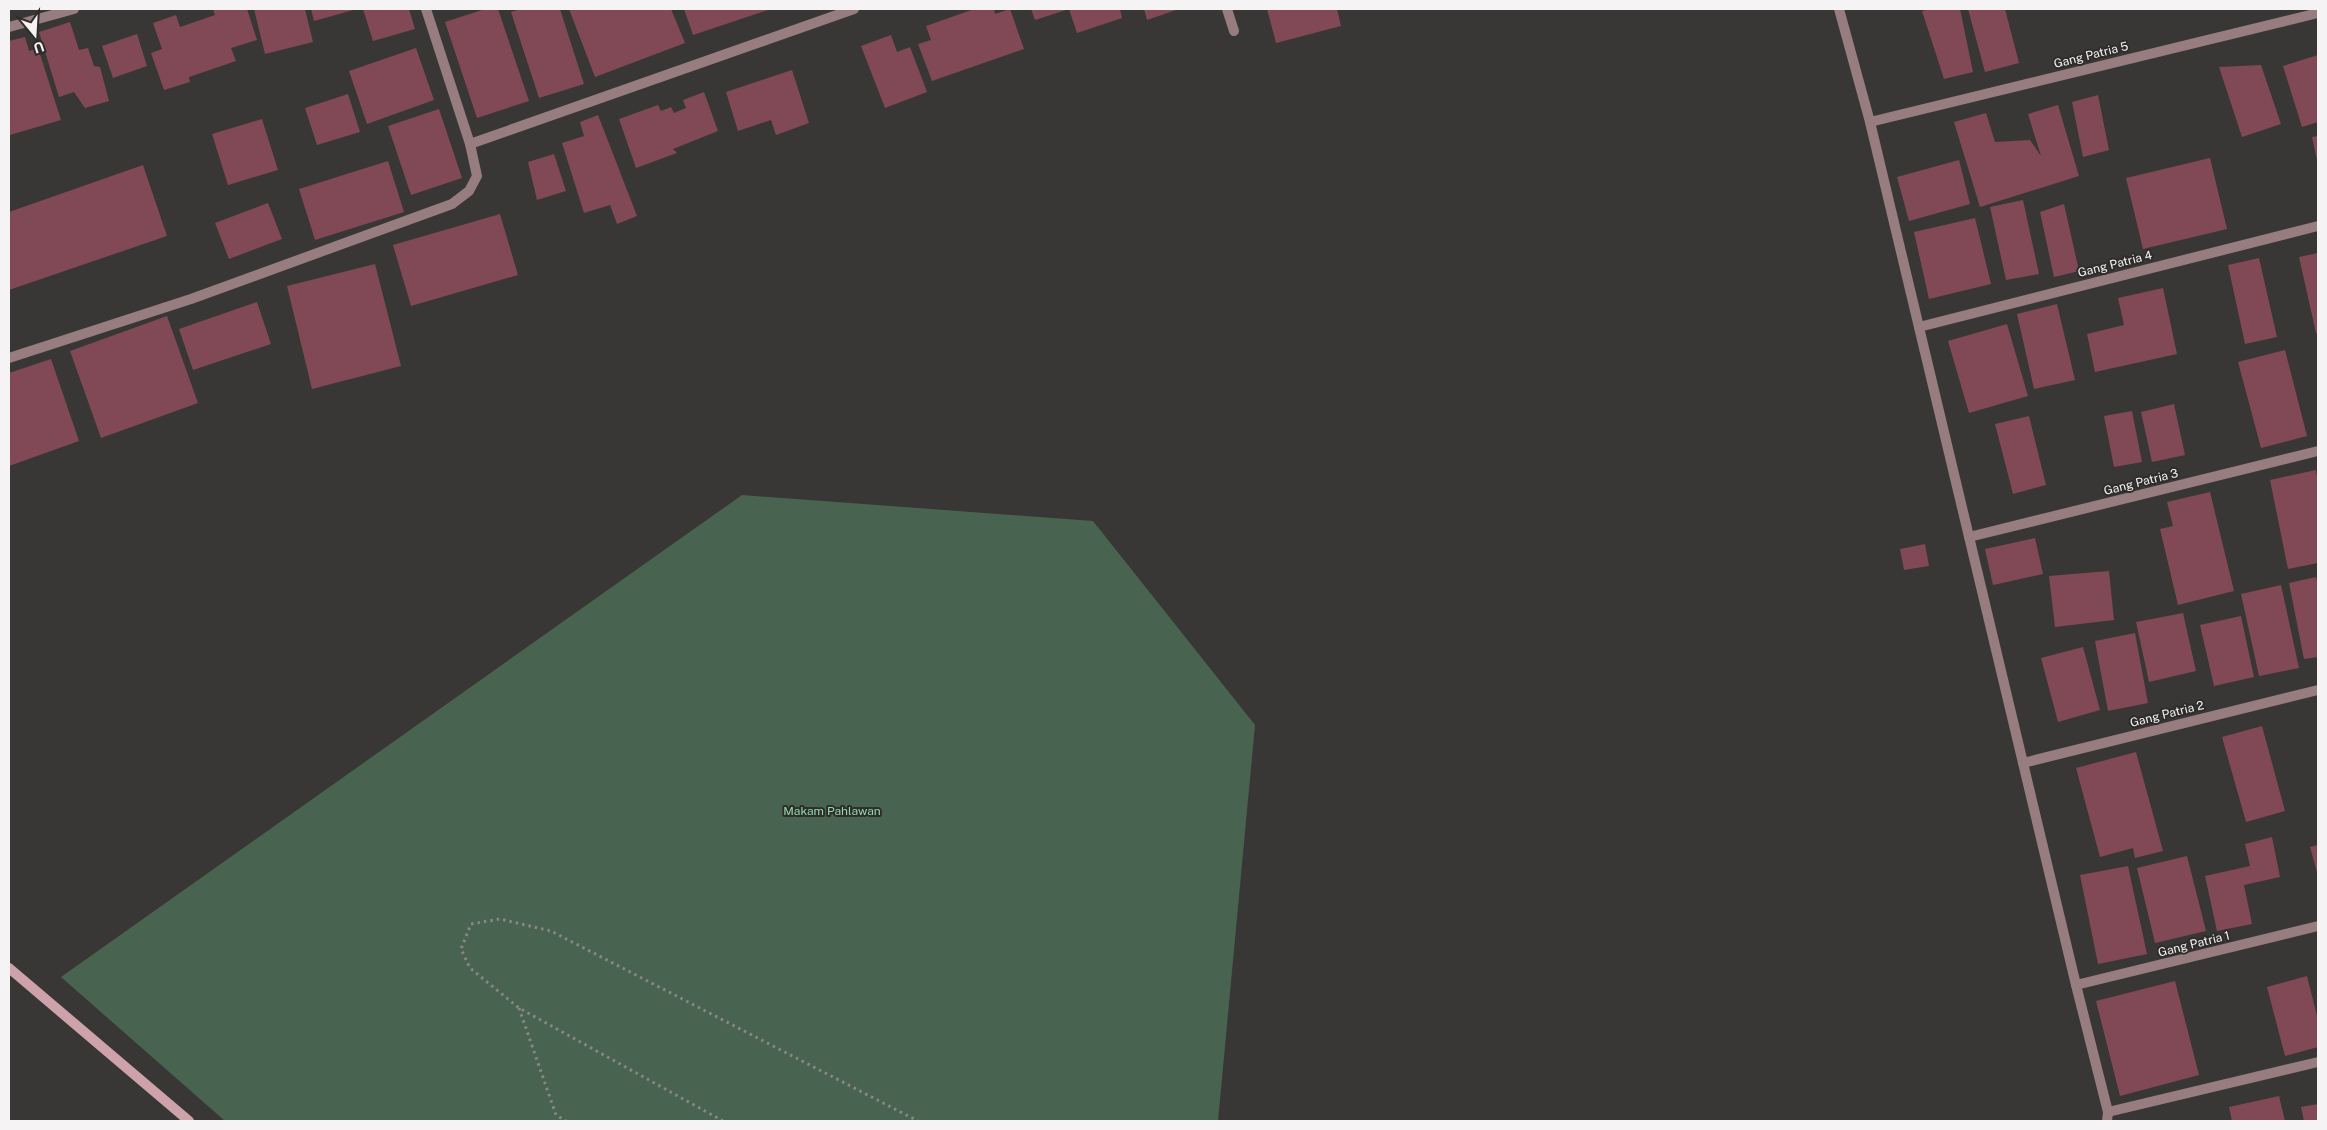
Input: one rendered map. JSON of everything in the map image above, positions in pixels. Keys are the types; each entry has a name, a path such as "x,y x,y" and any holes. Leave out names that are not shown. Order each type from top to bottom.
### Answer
{"main road":[{"path":"9,968 189,1121"}],"street":[{"path":"9,27 74,9"},
{"path":"9,358 191,299 452,204 469,191 477,176 470,144 426,9"},
{"path":"470,144 854,9"},
{"path":"1227,9 1234,31"},
{"path":"1839,9 1870,122 2108,1117 2318,1062"},
{"name":"Gang Patria 5","path":"1870,122 2318,13"},
{"name":"Gang Patria 4","path":"1919,327 2318,226"},
{"name":"Gang Patria 3","path":"1969,537 2318,451"},
{"name":"Gang Patria 2","path":"2023,763 2318,690"},
{"name":"Gang Patria 1","path":"2076,985 2318,926"}],"path":[{"path":"723,1121 519,1008 470,968 461,949 471,924 500,919 551,932 918,1121"},
{"path":"519,1008 556,1114 566,1121"}],"green space":[{"name":"Makam Pahlawan","path":"742,495 1093,521 1255,725 1218,1121 225,1121 61,977"}],"building":[{"path":"213,9 247,9 257,40 231,48 236,61 189,77 190,82 164,90 151,53 162,49 153,23 176,15 180,27 215,15"},
{"path":"254,9 305,9 313,42 265,54"},
{"path":"311,9 357,9 314,21"},
{"path":"363,9 409,9 415,29 373,41"},
{"path":"485,9 498,9 529,101 477,118 445,22"},
{"path":"521,9 560,9 584,84 539,98 511,12"},
{"path":"569,9 671,9 685,43 595,77"},
{"path":"684,9 771,9 693,35"},
{"path":"974,9 994,9 995,14 1010,9 1024,49 932,81 918,44 931,40 926,26"},
{"path":"1031,9 1069,9 1035,20"},
{"path":"1069,9 1120,9 1122,18 1077,33"},
{"path":"1144,9 1179,9 1147,20"},
{"path":"1267,9 1337,9 1341,26 1276,43"},
{"path":"1930,9 1960,9 1973,72 1944,79 1922,11"},
{"path":"1968,9 2005,9 2019,63 1985,72"},
{"path":"70,22 79,50 88,48 94,66 100,67 109,101 85,108 74,92 59,97 39,32"},
{"path":"137,34 147,66 113,78 102,46"},
{"path":"891,35 897,52 910,47 927,92 885,108 861,46"},
{"path":"25,37 29,51 38,48 61,120 10,135 9,41"},
{"path":"416,48 434,100 367,124 349,71"},
{"path":"2318,55 2318,122 2302,127 2283,66"},
{"path":"2261,65 2281,124 2242,137 2219,67"},
{"path":"792,70 809,123 776,135 771,120 738,131 726,92"},
{"path":"704,92 718,131 673,149 677,153 636,168 619,119 658,105 661,111 671,107 674,113 686,108 683,100"},
{"path":"348,94 360,132 317,145 305,108"},
{"path":"2098,95 2109,150 2083,157 2072,102"},
{"path":"2058,105 2079,176 1980,207 1954,122 1986,113 1995,142 2030,140 2041,156 2028,114"},
{"path":"439,109 462,178 411,195 388,126"},
{"path":"598,115 637,216 617,224 610,205 584,213 562,143 584,136 580,122"},
{"path":"262,119 278,170 228,185 212,134"},
{"path":"2318,136 2318,160 2317,160 2312,137"},
{"path":"554,154 566,191 537,200 528,162"},
{"path":"2210,158 2227,229 2143,249 2126,178"},
{"path":"1959,160 1970,204 1909,221 1897,177"},
{"path":"388,161 404,212 315,240 299,189"},
{"path":"143,165 167,236 9,290 9,212"},
{"path":"2023,200 2039,274 2006,280 1990,207"},
{"path":"268,203 282,239 229,259 215,223"},
{"path":"2064,204 2079,271 2054,277 2040,212"},
{"path":"500,214 518,275 411,306 393,245"},
{"path":"1975,218 1991,284 1929,299 1914,232"},
{"path":"2318,253 2318,333 2316,333 2299,257"},
{"path":"2259,258 2277,337 2245,344 2228,265"},
{"path":"375,264 401,366 312,389 287,286"},
{"path":"2163,288 2177,354 2095,372 2087,334 2124,325 2118,298"},
{"path":"257,302 271,344 193,370 179,329"},
{"path":"2057,304 2075,380 2034,389 2017,314"},
{"path":"167,316 198,403 101,438 70,351"},
{"path":"2007,324 2028,396 1969,413 1948,341"},
{"path":"2285,350 2307,436 2261,448 2238,362"},
{"path":"51,359 79,441 9,466 9,373"},
{"path":"2174,404 2185,455 2152,462 2141,412"},
{"path":"2132,411 2142,462 2114,467 2104,416"},
{"path":"2029,416 2046,485 2013,494 1995,424"},
{"path":"2316,470 2318,483 2318,563 2288,569 2270,480"},
{"path":"2210,492 2234,591 2178,605 2160,529 2173,526 2167,502"},
{"path":"2035,538 2043,574 1993,585 1985,549"},
{"path":"1925,544 1929,566 1904,570 1900,549"},
{"path":"2109,571 2114,620 2055,627 2049,576"},
{"path":"2316,577 2318,586 2318,657 2304,659 2289,583"},
{"path":"2281,585 2299,668 2259,676 2241,594"},
{"path":"2183,613 2196,671 2149,682 2136,622"},
{"path":"2241,616 2254,677 2214,686 2200,625"},
{"path":"2135,633 2148,703 2108,711 2095,641"},
{"path":"2083,647 2100,710 2058,722 2041,658"},
{"path":"2262,726 2285,811 2246,822 2222,737"},
{"path":"2136,752 2163,851 2135,858 2133,848 2100,857 2076,768"},
{"path":"2272,837 2280,877 2244,885 2252,924 2217,931 2205,876 2250,866 2245,844"},
{"path":"2318,845 2318,876 2310,847"},
{"path":"2187,856 2206,931 2155,943 2137,868"},
{"path":"2128,866 2147,954 2098,964 2080,875"},
{"path":"2307,976 2318,1020 2318,1047 2285,1056 2267,987"},
{"path":"2175,981 2199,1075 2120,1096 2096,1001"},
{"path":"2279,1096 2285,1121 2232,1121 2229,1107"},
{"path":"2318,1104 2318,1121 2304,1121 2301,1107"}]}
